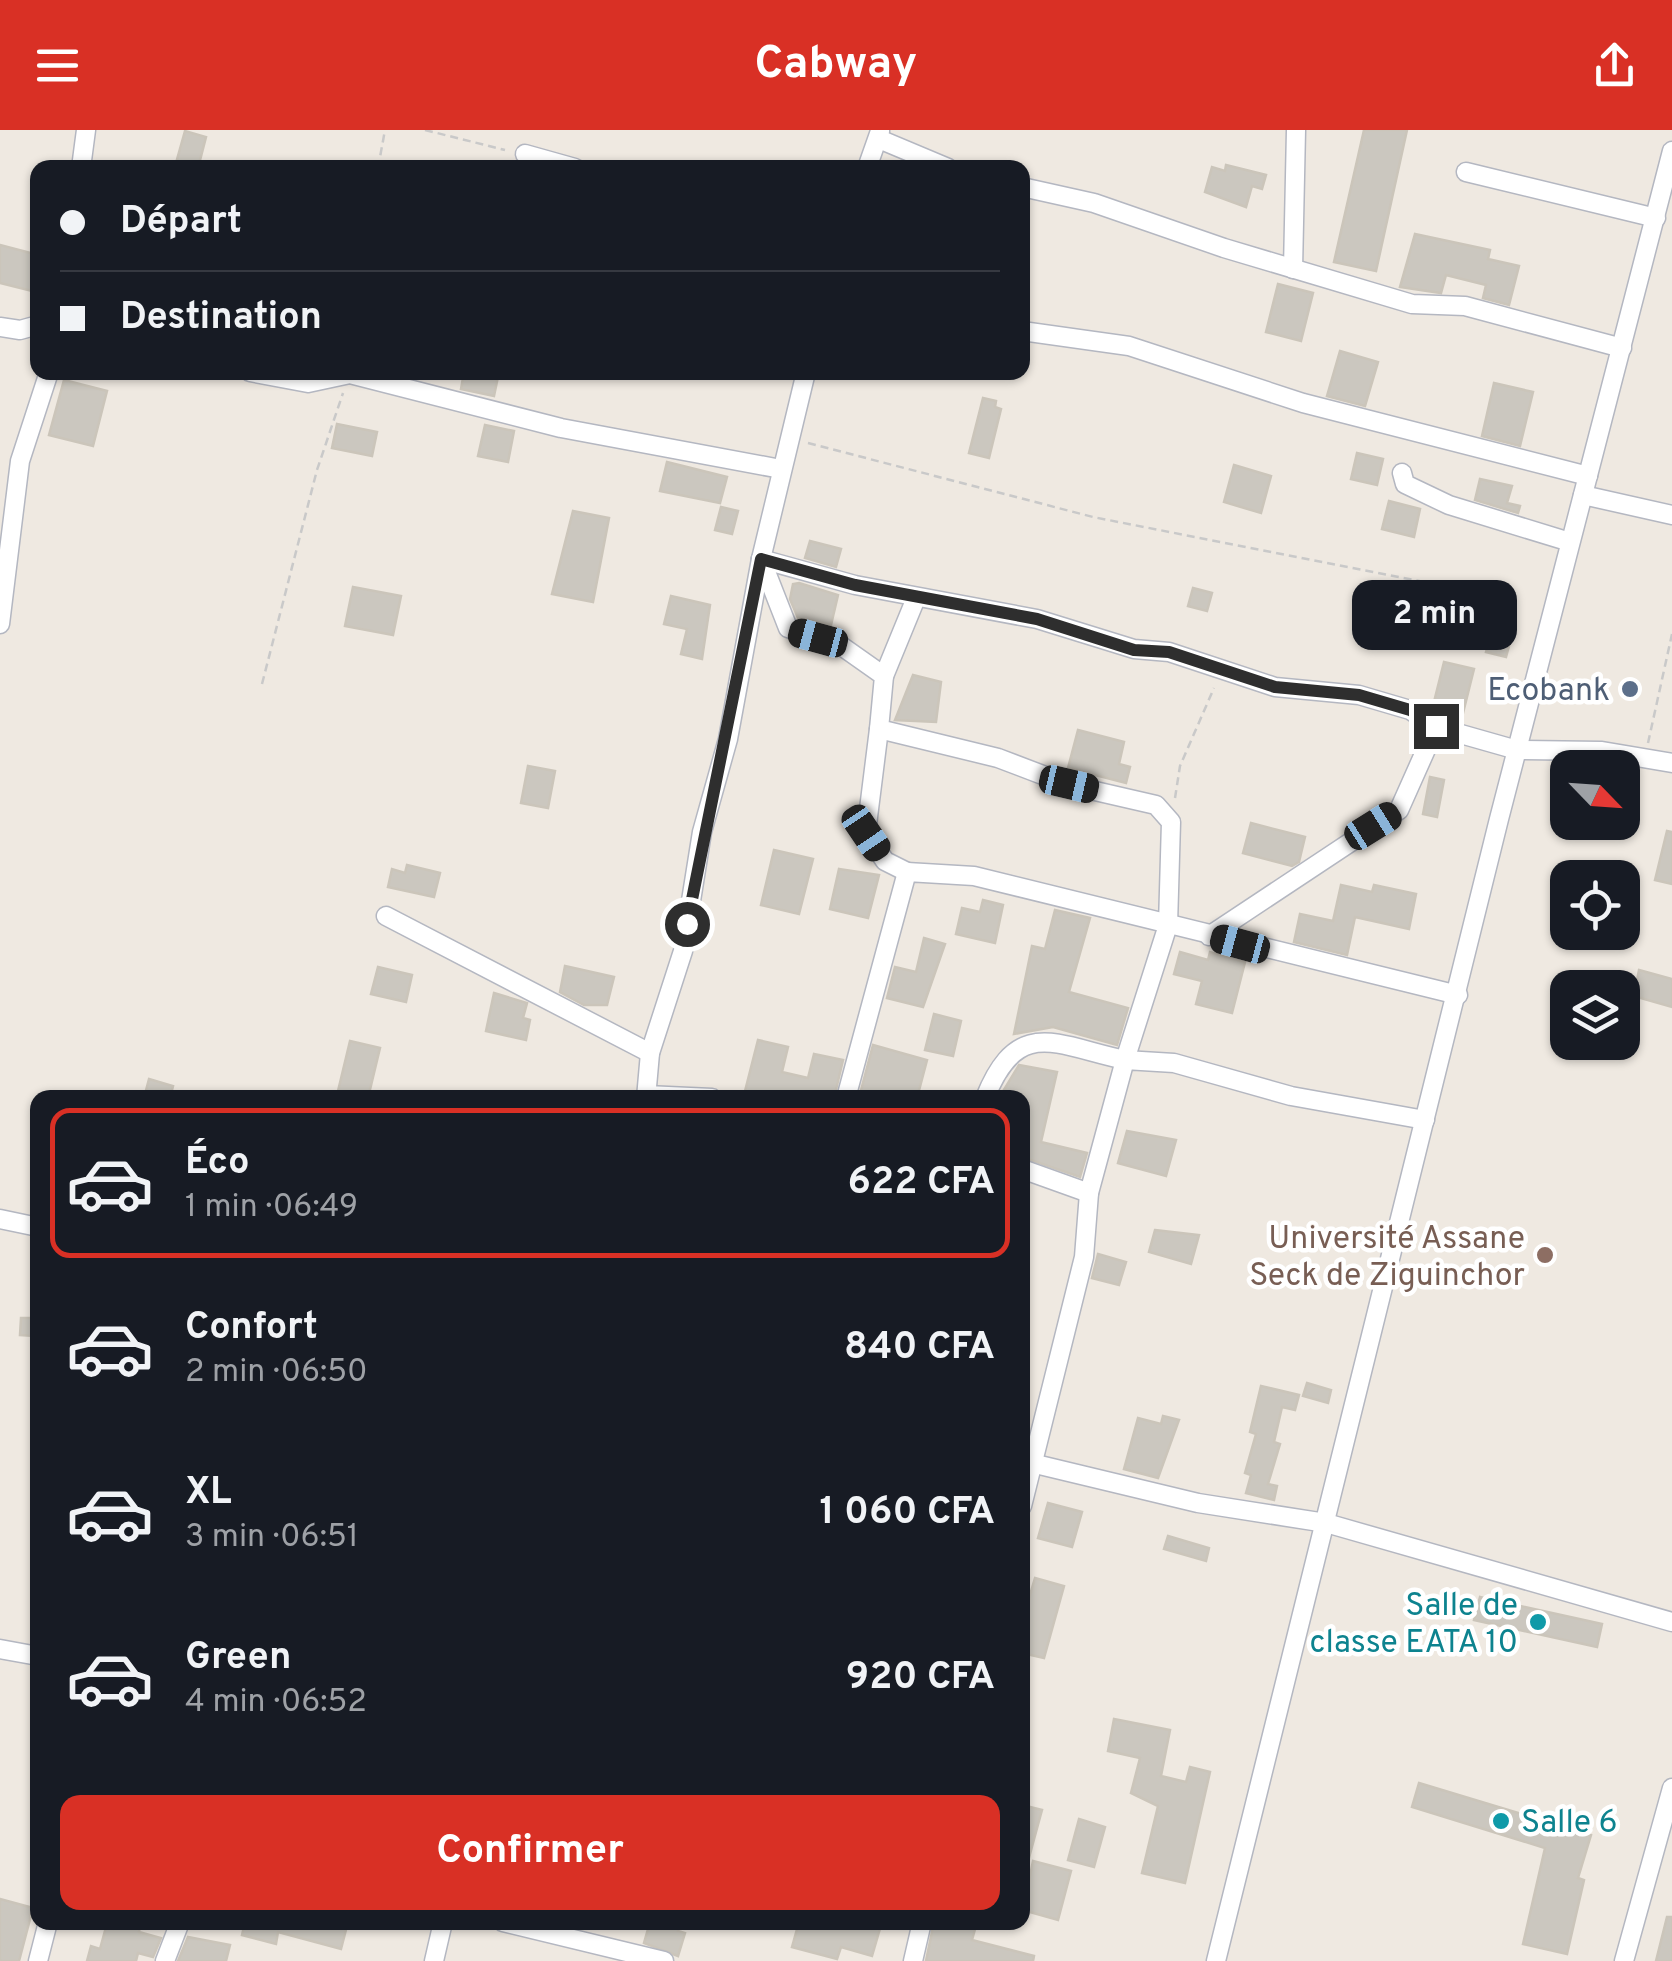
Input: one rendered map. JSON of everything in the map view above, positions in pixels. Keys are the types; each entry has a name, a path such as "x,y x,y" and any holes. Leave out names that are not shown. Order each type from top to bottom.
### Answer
{"street":[{"path":"82,160 86,130"},
{"path":"1293,269 1296,130"},
{"path":"870,160 880,134 932,160"},
{"path":"1216,1961 1517,750 1672,152"},
{"path":"525,154 546,160"},
{"path":"1466,172 1656,218"},
{"path":"1030,188 1094,203 1412,304 1465,306 1622,348"},
{"path":"0,328 30,327"},
{"path":"1030,332 1129,346 1586,485 1672,515"},
{"path":"0,624 20,461 46,380"},
{"path":"292,380 322,380"},
{"path":"373,380 561,428 781,469"},
{"path":"647,1090 650,1054 683,951 698,852 728,739 761,559 804,380"},
{"path":"1402,474 1405,484 1449,505 1570,542"},
{"path":"761,559 916,598 1037,619 1134,650 1169,652 1275,687 1359,695 1410,710 1436,726 1517,750 1602,751 1672,763"},
{"path":"761,559 788,628 850,650 884,676"},
{"path":"916,598 884,676 866,833 884,860 908,872 974,876 1458,995"},
{"path":"1210,936 1399,810 1436,726"},
{"path":"879,730 998,758 1069,784 1156,805 1171,822 1168,925 1125,1060 1089,1193 1084,1257 1030,1455"},
{"path":"848,1090 908,872"},
{"path":"386,916 650,1054"},
{"path":"988,1090 997,1066 1008,1054 1037,1041 1125,1060 1174,1063 1291,1096 1425,1120"},
{"path":"1030,1172 1089,1193"},
{"path":"0,1219 30,1226"},
{"path":"1030,1462 1198,1503 1326,1522 1672,1622"},
{"path":"0,1650 30,1655"},
{"path":"1624,1961 1672,1788"},
{"path":"38,1961 46,1930"},
{"path":"165,1961 177,1930"},
{"path":"434,1961 441,1930"},
{"path":"535,1930 656,1960"},
{"path":"913,1961 920,1930"}],"path":[{"path":"379,160 385,130"},
{"path":"424,130 525,154"},
{"path":"262,684 316,470 348,380"},
{"path":"787,438 1093,517 1465,590"},
{"path":"1644,759 1672,634"},
{"path":"1171,822 1180,766 1223,668"}],"building":[{"path":"1364,130 1407,130 1376,271 1334,262"},
{"path":"185,131 206,137 200,160 177,160"},
{"path":"1226,165 1266,175 1262,189 1252,186 1246,207 1205,192 1212,167 1225,171"},
{"path":"1415,234 1490,250 1488,259 1519,266 1509,305 1483,298 1486,285 1446,275 1441,293 1400,287"},
{"path":"0,245 30,253 30,290 0,283"},
{"path":"1278,284 1313,293 1301,341 1266,332"},
{"path":"1340,351 1378,362 1365,406 1327,396"},
{"path":"64,380 107,391 93,446 49,435"},
{"path":"463,380 497,380 494,396 461,389"},
{"path":"1494,383 1533,392 1520,446 1482,436"},
{"path":"983,398 996,401 995,407 1001,409 989,458 969,453"},
{"path":"337,424 377,432 372,456 332,448"},
{"path":"485,425 514,431 508,462 478,456"},
{"path":"1357,453 1383,459 1377,485 1351,479"},
{"path":"667,462 727,477 720,503 660,491"},
{"path":"1234,465 1271,476 1261,513 1224,502"},
{"path":"1480,479 1512,486 1507,503 1520,506 1518,513 1475,500"},
{"path":"1389,501 1420,509 1414,537 1382,529"},
{"path":"721,507 738,511 732,534 715,530"},
{"path":"573,511 609,518 593,602 552,594"},
{"path":"810,541 841,549 836,567 805,558"},
{"path":"793,584 838,595 831,625 798,618 790,599"},
{"path":"353,587 401,596 393,635 345,626"},
{"path":"1193,588 1212,593 1207,611 1188,606"},
{"path":"671,596 710,605 702,659 681,654 687,629 664,624"},
{"path":"1492,630 1512,635 1506,657 1486,652"},
{"path":"1444,662 1474,669 1461,721 1432,710"},
{"path":"913,675 941,682 936,722 895,720"},
{"path":"1078,730 1124,742 1119,764 1130,767 1126,783 1068,768"},
{"path":"528,766 555,771 548,808 521,803"},
{"path":"1430,777 1444,780 1437,817 1423,814"},
{"path":"1251,823 1305,837 1299,862 1292,866 1243,853"},
{"path":"1667,831 1672,832 1672,884 1655,880"},
{"path":"774,850 813,859 799,914 761,905"},
{"path":"407,865 440,873 434,897 388,887 392,869 405,873"},
{"path":"839,869 879,875 868,918 830,909"},
{"path":"1341,885 1372,892 1374,885 1416,894 1409,929 1355,917 1347,955 1294,942 1300,914 1333,921"},
{"path":"983,900 1003,905 995,943 956,934 962,908 980,912"},
{"path":"1055,910 1090,918 1069,992 1128,1008 1117,1045 1053,1027 1014,1034 1032,946 1045,949"},
{"path":"924,938 945,944 923,1007 887,998 895,967 916,972"},
{"path":"1180,952 1208,960 1210,952 1245,962 1232,1013 1196,1004 1202,981 1174,974"},
{"path":"565,966 614,977 607,1005 584,1005 560,992"},
{"path":"378,967 412,975 406,1002 371,994"},
{"path":"1640,970 1672,979 1672,1007 1640,998"},
{"path":"494,993 527,1003 523,1018 530,1020 526,1040 486,1031"},
{"path":"934,1014 961,1021 953,1056 925,1050"},
{"path":"758,1040 788,1047 782,1072 808,1078 814,1054 843,1060 836,1090 745,1090"},
{"path":"350,1041 380,1048 370,1090 338,1090"},
{"path":"873,1045 927,1060 919,1090 861,1090"},
{"path":"1019,1065 1057,1072 1041,1142 1087,1153 1080,1177 1030,1160 1030,1090 1004,1090"},
{"path":"149,1079 173,1086 172,1090 146,1090"},
{"path":"1127,1131 1176,1140 1166,1176 1118,1163"},
{"path":"1155,1230 1199,1235 1191,1264 1149,1252"},
{"path":"1098,1254 1126,1262 1119,1285 1092,1278"},
{"path":"21,1318 30,1318 30,1336 20,1335"},
{"path":"1307,1383 1331,1390 1328,1403 1303,1396"},
{"path":"1261,1386 1299,1395 1295,1410 1282,1407 1274,1442 1280,1444 1268,1484 1277,1486 1274,1500 1246,1493 1251,1475 1245,1473 1256,1434 1250,1432"},
{"path":"1163,1416 1179,1420 1158,1478 1124,1469 1138,1418 1161,1424"},
{"path":"1048,1503 1082,1512 1072,1547 1038,1538"},
{"path":"1168,1536 1209,1548 1206,1561 1164,1549"},
{"path":"1035,1578 1064,1586 1044,1658 1030,1655 1030,1595"},
{"name":"Salle de classe EATA 10","path":"1480,1597 1602,1624 1597,1647 1474,1620"},
{"path":"1114,1719 1170,1730 1161,1776 1186,1782 1190,1767 1210,1772 1185,1883 1142,1873 1158,1806 1131,1793 1140,1758 1108,1751"},
{"path":"1419,1783 1591,1835 1578,1878 1584,1880 1567,1954 1523,1944 1545,1848 1412,1807"},
{"path":"1030,1807 1042,1810 1030,1854"},
{"path":"1079,1819 1105,1827 1094,1867 1068,1860"},
{"path":"1033,1861 1071,1871 1058,1920 1030,1912"},
{"path":"0,1899 30,1907 30,1919 19,1961 0,1961"},
{"path":"1667,1917 1672,1917 1672,1961 1656,1961"},
{"path":"105,1930 139,1930 161,1938 153,1957 138,1953 136,1961 87,1961 91,1946 100,1949"},
{"path":"243,1930 346,1930 341,1949 278,1932 276,1944 242,1935"},
{"path":"648,1930 685,1933 678,1956 644,1943"},
{"path":"797,1930 880,1930 872,1956 841,1947 837,1959 792,1947"},
{"path":"932,1930 975,1930 972,1940 1034,1956 1033,1961 926,1961"},
{"path":"188,1937 230,1945 226,1961 178,1961"}],"place":[{"name":"Ecobank","path":"1630,689"},
{"name":"Université Assane Seck de Ziguinchor","path":"1545,1255"},
{"name":"Salle de classe EATA 10","path":"1538,1622"},
{"name":"Salle 6","path":"1501,1821"}],"route":[{"path":"687,924 694,871 728,739 761,559 855,585 1037,619 1134,650 1169,652 1275,687 1359,695 1410,710 1436,726"}]}
